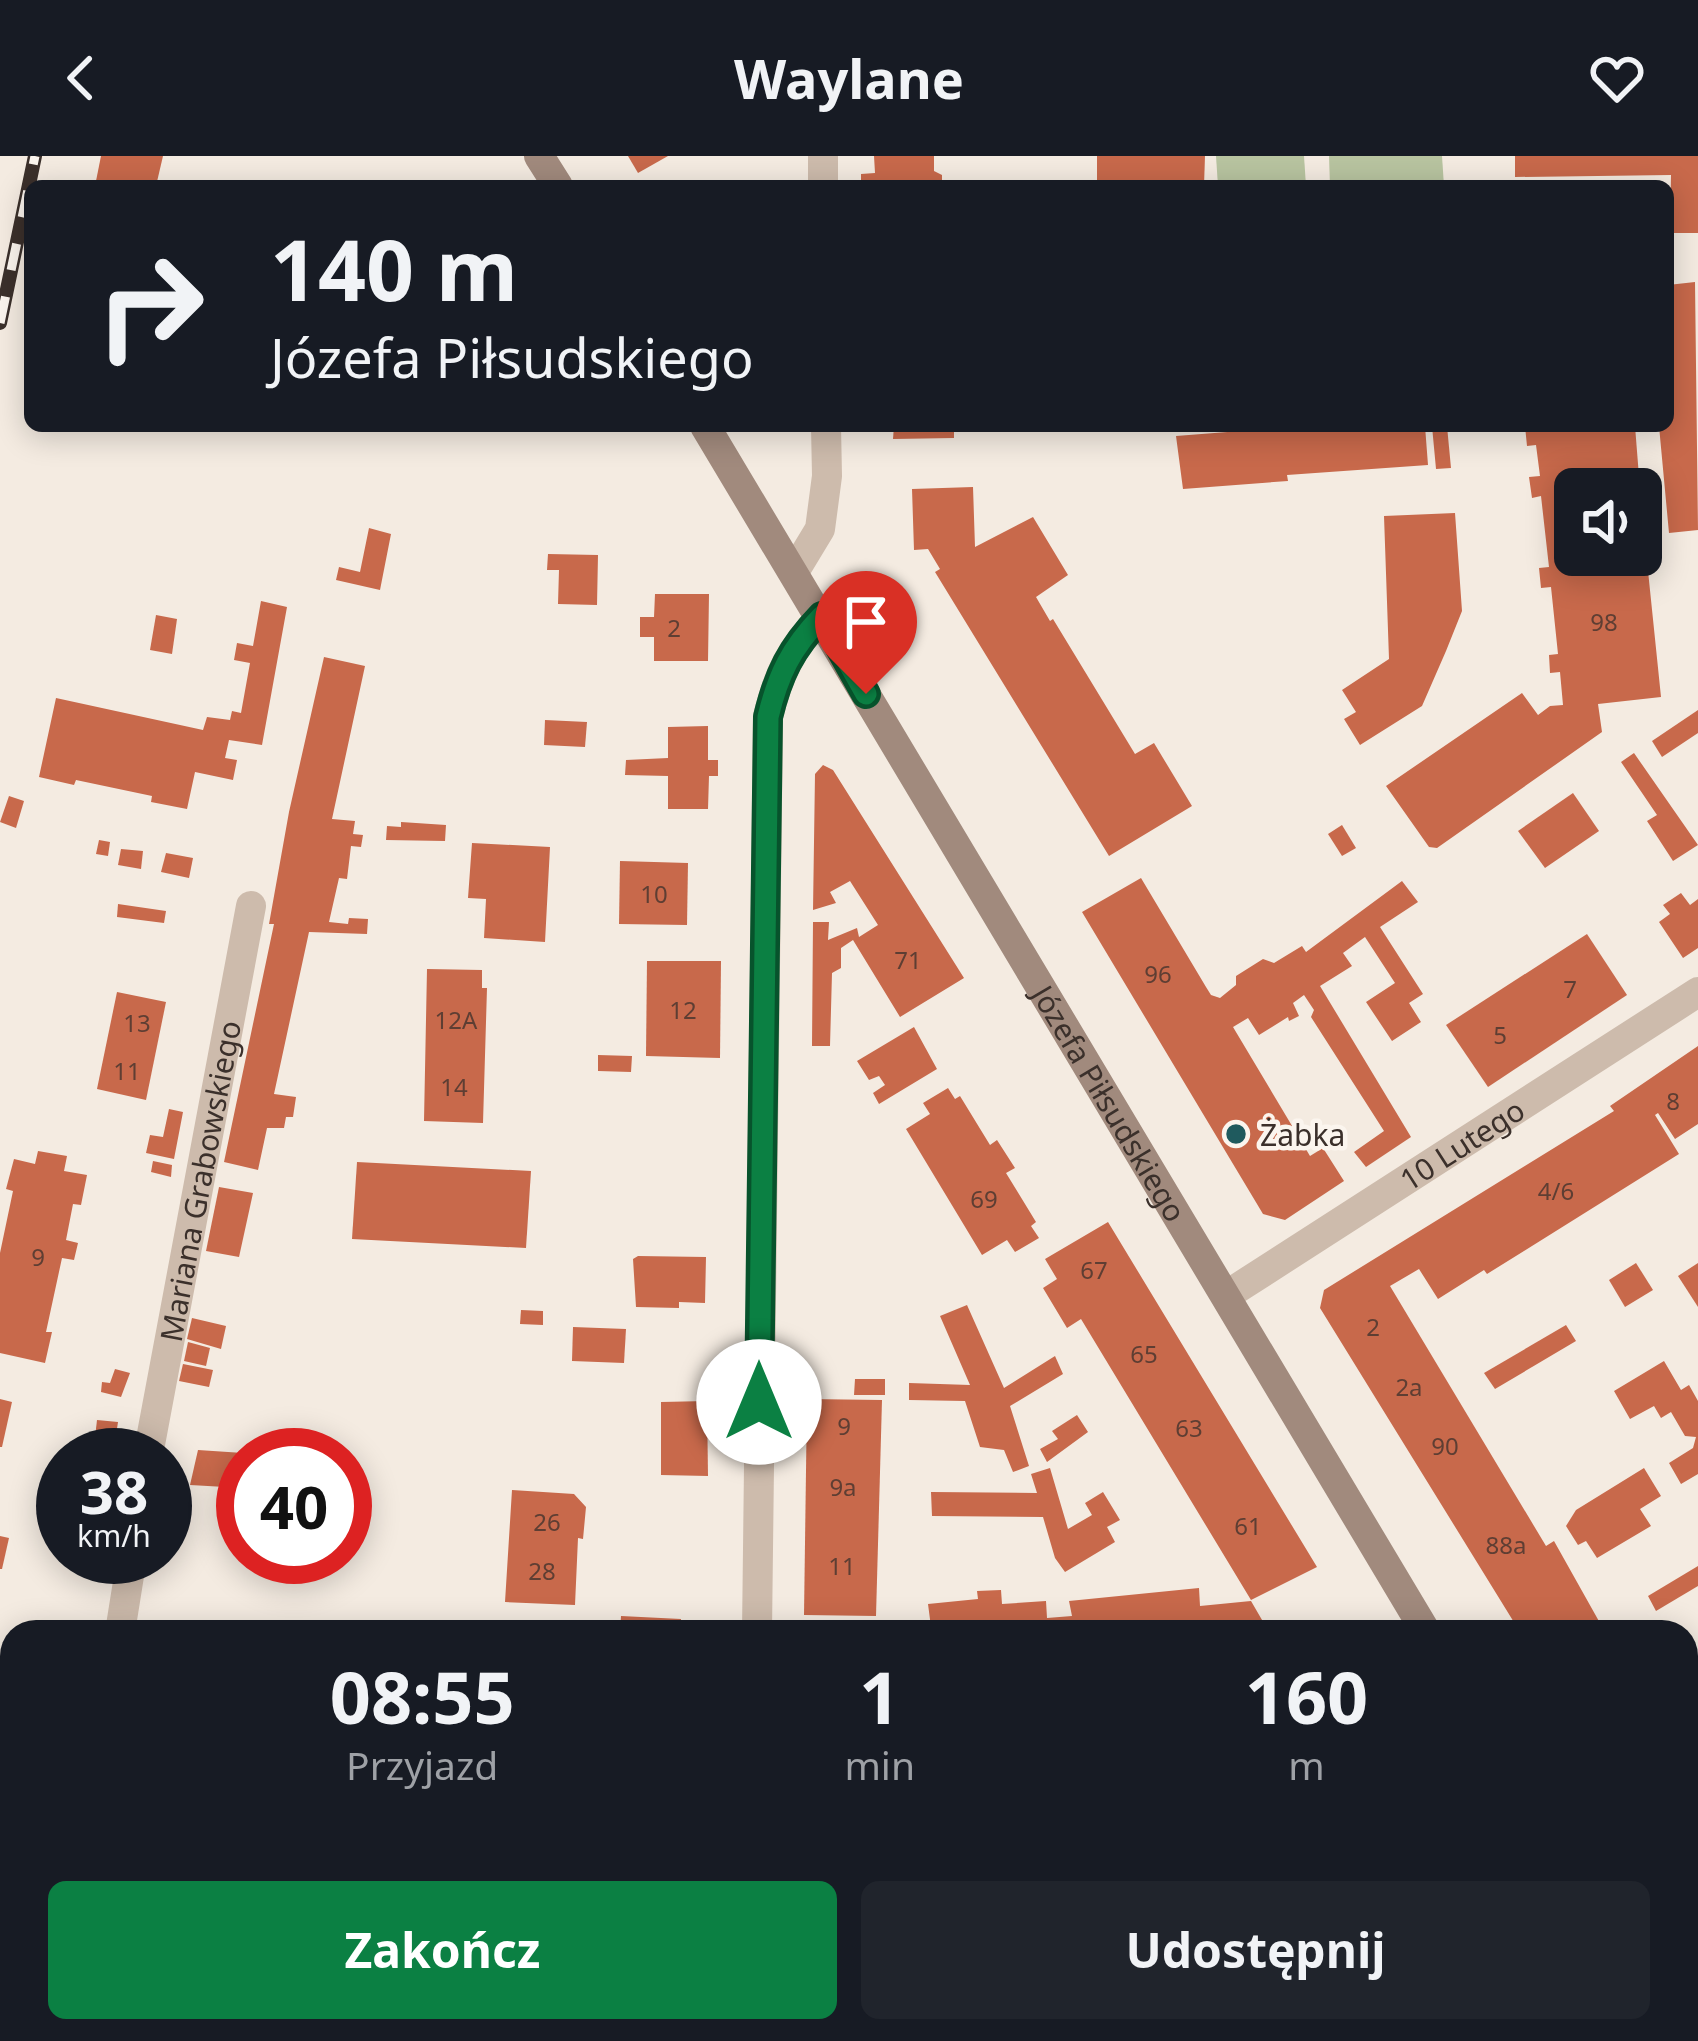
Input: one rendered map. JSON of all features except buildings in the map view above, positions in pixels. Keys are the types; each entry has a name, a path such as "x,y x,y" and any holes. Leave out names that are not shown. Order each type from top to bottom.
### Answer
{"main road":[{"name":"Józefa Piłsudskiego","path":"709,432 1419,1620"}],"street":[{"path":"794,572 820,529 827,476 826,432"},
{"path":"757,1620 768,717 779,673 798,640 822,616"},
{"name":"Mariana Grabowskiego","path":"153,1428 251,906"},
{"name":"10 Lutego","path":"1227,1295 1698,992"},
{"path":"122,1620 128,1584"}],"green space":[{"path":"1216,156 1304,156 1306,180 1218,180"},
{"path":"1329,156 1442,156 1444,180 1330,180"}],"railway":[{"path":"30,180 35,156"},
{"path":"0,323 24,208"}],"place":[{"name":"Żabka","path":"1236,1134"}],"route":[{"path":"759,1402 768,717 779,673 798,640 822,616 866,694"}]}
